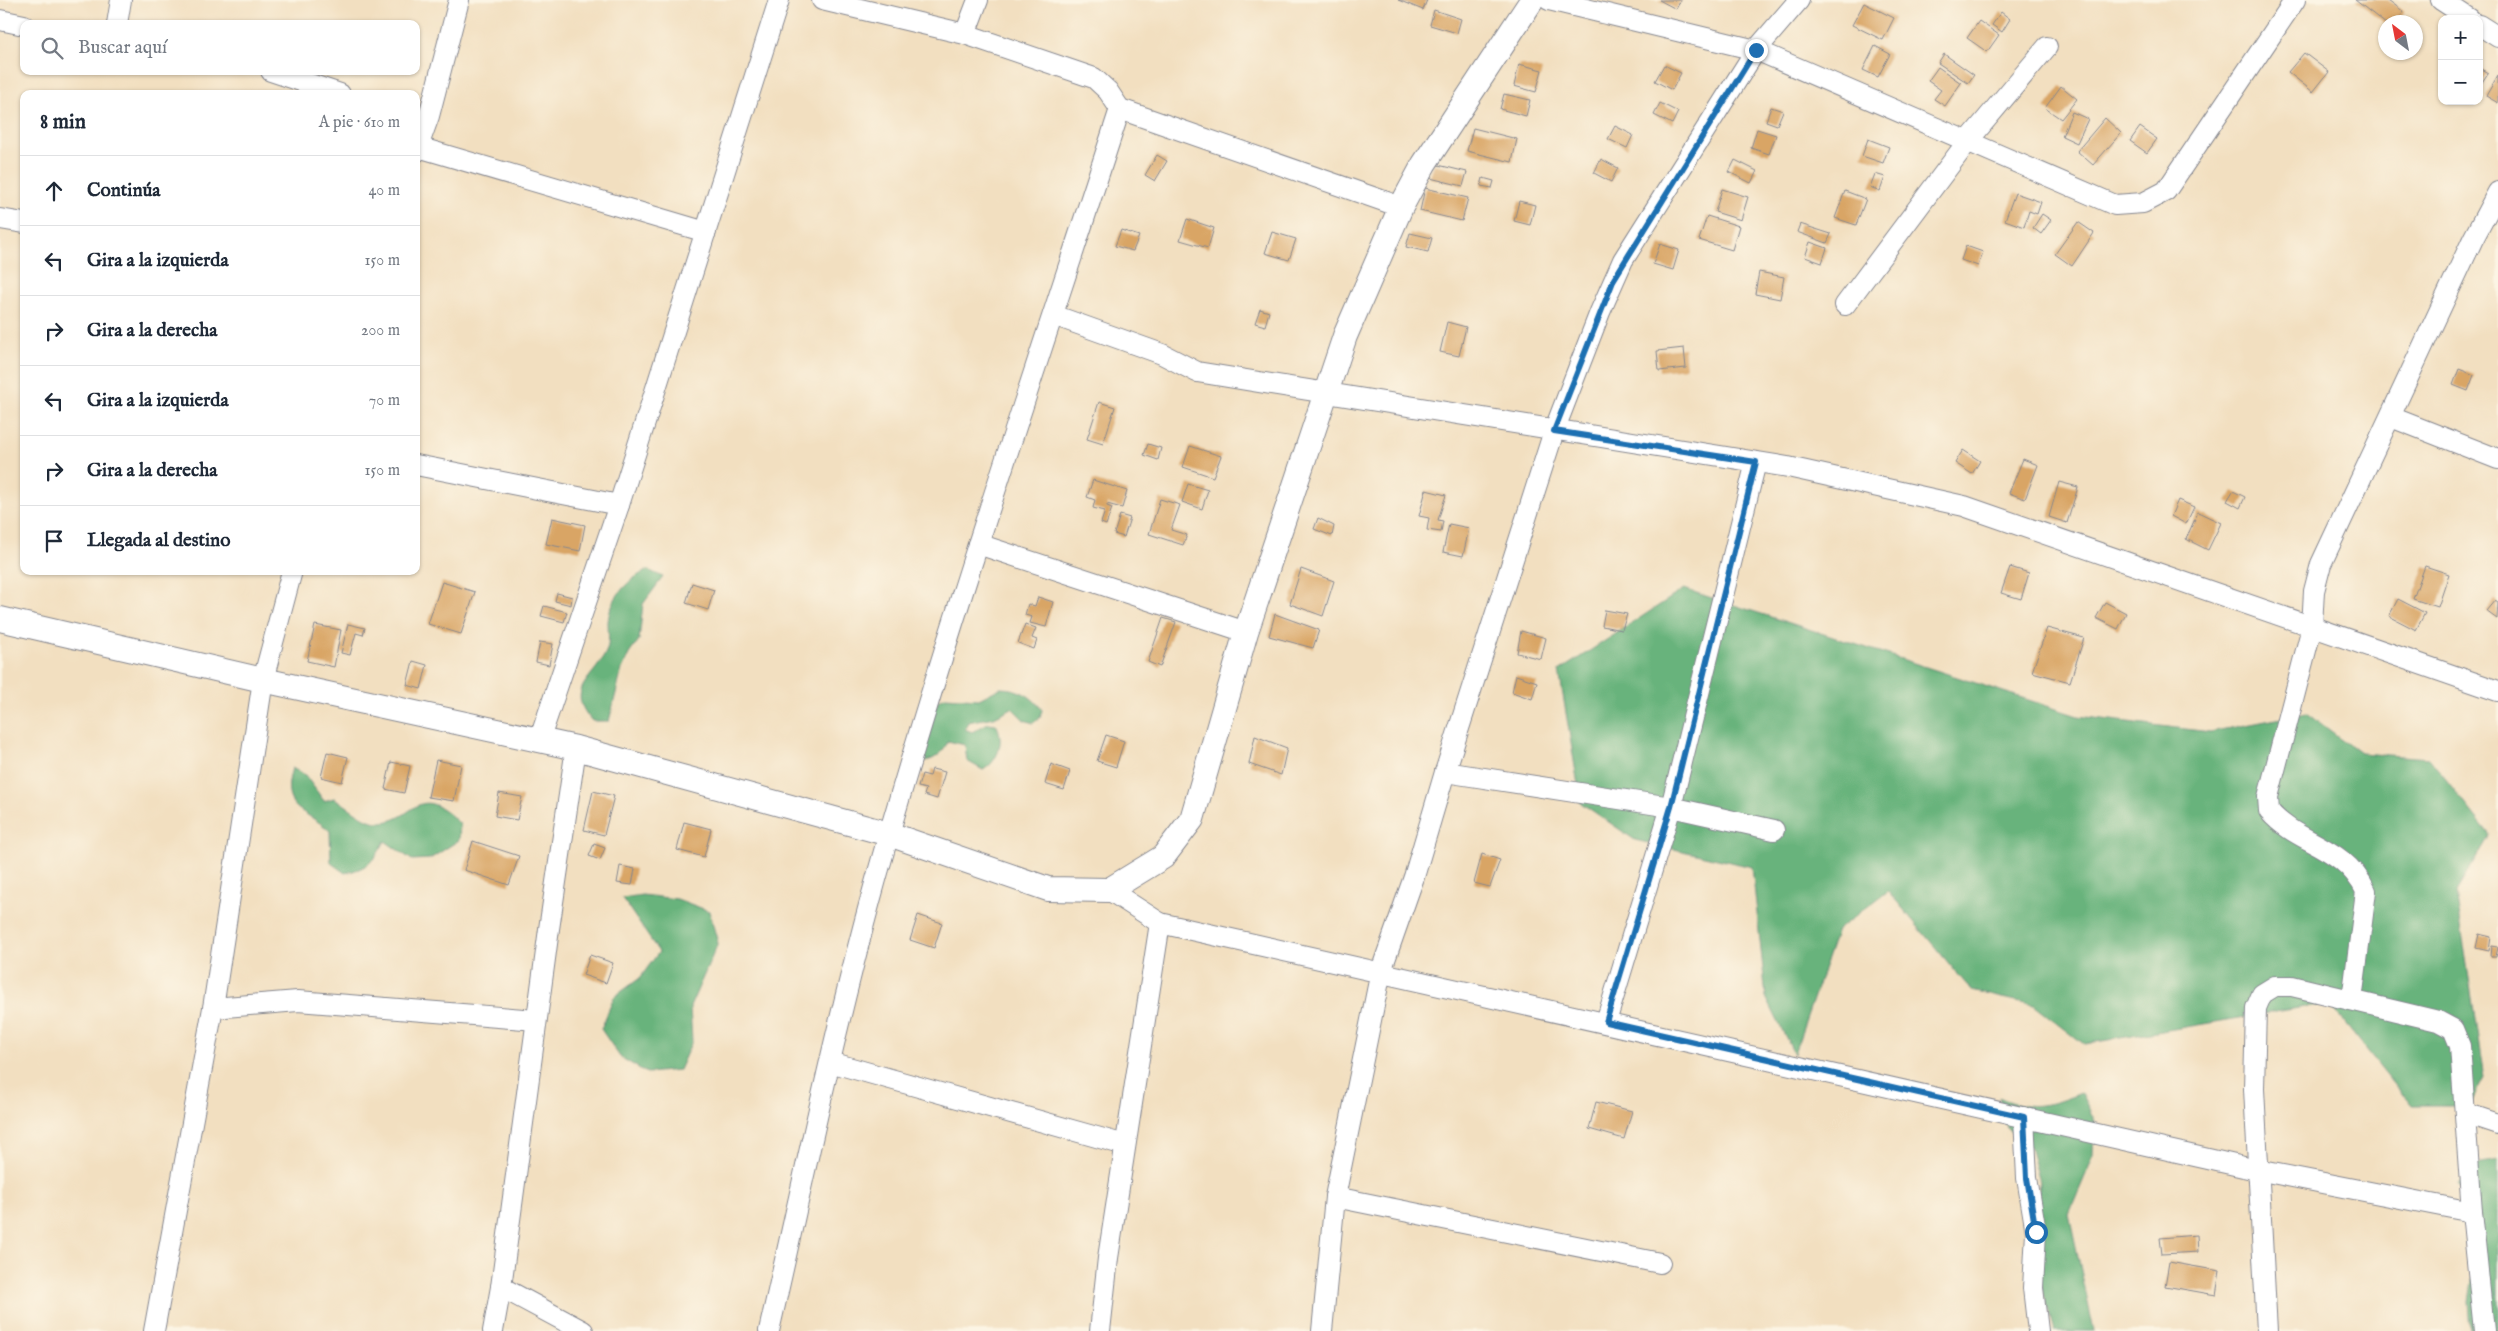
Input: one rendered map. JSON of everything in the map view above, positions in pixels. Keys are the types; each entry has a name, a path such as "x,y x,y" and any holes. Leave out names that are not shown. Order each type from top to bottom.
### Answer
{"street":[{"path":"118,20 121,0"},
{"path":"420,132 423,114 458,0"},
{"path":"539,741 619,505 779,0"},
{"path":"822,0 966,34 1094,78 1108,91 1120,109 1401,207"},
{"path":"966,34 978,0"},
{"path":"0,619 263,680 576,748 889,834 1048,889 1109,890 1163,858 1192,819 1246,632 1345,336 1401,207 1424,164 1532,0"},
{"path":"1549,0 1756,50 2115,205 2143,203 2166,191 2295,0"},
{"path":"1322,1331 1335,1197 1381,971 1414,877 1445,772 1554,431 1617,272 1756,50 1799,0"},
{"path":"2441,0 2464,15"},
{"path":"0,20 20,23"},
{"path":"2483,28 2498,37"},
{"path":"1844,305 1968,142 2047,46"},
{"path":"283,75 328,90"},
{"path":"769,1331 848,987 889,834 978,544 1120,109"},
{"path":"420,150 706,232"},
{"path":"2352,1000 2366,891 2360,878 2334,852 2277,820 2268,811 2268,797 2312,627 2314,591 2321,564 2473,239 2498,192"},
{"path":"0,219 20,222"},
{"path":"1053,315 1162,354 1191,370 1554,431 1756,462 1964,506 2498,691"},
{"path":"2391,417 2498,459"},
{"path":"1606,1022 1671,807 1756,462"},
{"path":"420,466 619,505"},
{"path":"978,544 1246,632"},
{"path":"154,1331 213,1008 263,680 291,575"},
{"path":"493,1331 501,1287 536,1020 576,748"},
{"path":"1445,772 1671,807 1774,830"},
{"path":"1109,890 1160,923 1381,971 2257,1170 2472,1212"},
{"path":"1100,1331 1108,1258 1160,923"},
{"path":"2267,1331 2254,1088 2256,1008 2262,994 2275,986 2292,986 2352,1000 2438,1021 2453,1029 2460,1046 2472,1212 2484,1331"},
{"path":"213,1008 298,1001 536,1020"},
{"path":"830,1062 1125,1145"},
{"path":"2465,1113 2498,1124"},
{"path":"2024,1117 2027,1178 2036,1232 2032,1288 2038,1331"},
{"path":"1335,1197 1660,1263"},
{"path":"501,1287 583,1331"}],"green space":[{"path":"648,570 663,577 643,604 639,640 629,654 622,669 609,721 592,721 584,710 581,692 601,662 607,649 609,613 621,590"},
{"path":"1684,589 2078,716 2210,732 2307,713 2360,753 2429,758 2490,835 2456,892 2484,1078 2470,1105 2411,1105 2329,1003 2084,1044 2034,1005 1972,991 1888,891 1837,930 1794,1054 1766,997 1752,867 1635,840 1581,803 1559,671"},
{"path":"1000,688 1012,689 1029,696 1042,710 1040,718 1033,723 1024,720 1012,708 994,717 968,722 965,729 972,732 988,723 996,724 999,730 1000,743 997,756 983,770 967,761 965,745 948,741 939,755 924,761 920,755 938,700 945,697 979,699"},
{"path":"292,768 305,775 324,801 334,798 373,821 391,820 424,803 434,804 460,824 459,840 430,859 412,860 385,841 374,859 369,863 359,869 345,873 331,863 330,831 304,813 292,801 289,793 289,782"},
{"path":"642,895 677,899 709,911 718,943 690,1007 692,1041 679,1070 647,1073 620,1057 601,1029 614,997 640,978 659,952 622,898"},
{"path":"2081,1093 2095,1121 2094,1155 2069,1214 2094,1331 2054,1331 2031,1247 2031,1214 2040,1182 2031,1150 2007,1128 1999,1097 2010,1102 2040,1105 2060,1101"},
{"path":"2498,1160 2498,1331 2471,1331 2469,1302 2474,1267 2468,1197 2458,1185 2478,1164"}],"building":[{"path":"1398,0 1427,0 1423,10"},
{"path":"1659,0 1681,0 1676,9"},
{"path":"2355,0 2388,0 2404,12 2402,15 2378,15 2378,18"},
{"path":"1864,3 1894,18 1883,40 1852,25"},
{"path":"1434,10 1461,19 1457,33 1430,25"},
{"path":"2001,12 2010,19 2002,32 1992,25"},
{"path":"1979,21 1999,35 1987,52 1967,38"},
{"path":"1875,46 1890,54 1878,77 1863,70"},
{"path":"2304,53 2329,72 2313,92 2288,72"},
{"path":"1944,54 1974,75 1968,83 1938,63"},
{"path":"1519,64 1542,70 1536,92 1514,86"},
{"path":"1664,65 1681,73 1672,90 1655,81"},
{"path":"1938,67 1961,83 1945,106 1934,99 1941,90 1928,81"},
{"path":"2483,70 2488,73 2483,81"},
{"path":"2498,75 2498,103 2486,96"},
{"path":"2061,86 2077,99 2061,119 2045,108"},
{"path":"1504,94 1530,100 1526,116 1500,109"},
{"path":"1660,103 1678,112 1672,124 1654,115"},
{"path":"1771,107 1783,111 1777,125 1766,121"},
{"path":"2072,112 2088,119 2077,143 2062,136"},
{"path":"2105,118 2121,133 2093,165 2077,151"},
{"path":"1615,126 1633,135 1627,148 1608,139"},
{"path":"2140,127 2157,139 2147,153 2130,141"},
{"path":"1473,128 1517,139 1512,162 1467,151"},
{"path":"1757,129 1776,135 1769,154 1751,148"},
{"path":"1868,139 1889,147 1883,163 1862,156"},
{"path":"1157,155 1167,161 1155,181 1145,175"},
{"path":"1601,159 1618,168 1611,182 1594,173"},
{"path":"1735,160 1757,171 1751,183 1729,172"},
{"path":"1434,164 1467,172 1463,186 1430,178"},
{"path":"1875,174 1885,177 1880,191 1870,187"},
{"path":"1483,178 1494,181 1492,188 1481,186"},
{"path":"1425,188 1468,198 1462,221 1420,211"},
{"path":"1722,189 1748,197 1741,220 1715,212"},
{"path":"1845,191 1866,199 1856,225 1835,218"},
{"path":"2015,193 2041,202 2037,214 2029,211 2024,227 2005,220"},
{"path":"1519,201 1535,205 1530,225 1514,221"},
{"path":"2042,214 2051,220 2041,234 2033,228"},
{"path":"1707,216 1739,226 1732,250 1699,240"},
{"path":"1187,219 1214,228 1208,248 1180,240"},
{"path":"2078,222 2094,233 2072,266 2055,254"},
{"path":"1800,224 1831,234 1827,243 1797,232"},
{"path":"1121,230 1139,236 1133,251 1115,246"},
{"path":"1272,232 1296,239 1289,260 1265,253"},
{"path":"1410,233 1432,238 1428,252 1406,247"},
{"path":"1810,242 1827,248 1822,263 1805,257"},
{"path":"1660,244 1679,250 1673,270 1653,264"},
{"path":"1966,246 1983,252 1978,266 1961,260"},
{"path":"1759,272 1784,277 1780,299 1755,294"},
{"path":"1260,309 1269,312 1265,326 1255,323"},
{"path":"1447,322 1466,327 1459,356 1440,352"},
{"path":"1684,348 1686,368 1659,371 1657,351"},
{"path":"2459,369 2474,375 2468,391 2453,385"},
{"path":"1099,402 1115,407 1103,444 1087,439"},
{"path":"1148,444 1161,448 1158,460 1144,455"},
{"path":"1190,446 1221,456 1213,477 1183,467"},
{"path":"1963,450 1980,461 1972,474 1955,463"},
{"path":"2023,459 2038,465 2025,499 2009,493"},
{"path":"1093,480 1127,491 1122,508 1107,504 1107,506 1112,508 1106,525 1101,523 1105,511 1093,508 1095,500 1087,497"},
{"path":"2059,482 2078,487 2067,523 2049,517"},
{"path":"1188,484 1208,490 1202,509 1182,502"},
{"path":"1426,490 1446,495 1438,520 1443,521 1441,532 1427,530 1429,518 1419,516"},
{"path":"2233,491 2245,497 2240,508 2227,501"},
{"path":"1160,499 1180,505 1171,530 1187,535 1183,545 1149,534"},
{"path":"2178,500 2194,507 2186,524 2171,516"},
{"path":"2198,512 2221,523 2208,550 2186,539"},
{"path":"1120,515 1130,518 1124,537 1114,534"},
{"path":"552,518 585,525 580,551 546,544"},
{"path":"1318,518 1334,526 1332,536 1314,529"},
{"path":"1449,524 1469,528 1463,556 1443,552"},
{"path":"2425,566 2449,574 2438,607 2413,599"},
{"path":"2010,567 2029,573 2021,599 2001,593"},
{"path":"1301,569 1334,581 1323,616 1290,604"},
{"path":"442,582 475,592 461,634 428,624"},
{"path":"692,583 714,590 708,610 686,603"},
{"path":"557,593 572,597 571,605 555,601"},
{"path":"1038,597 1053,602 1046,627 1030,623 1032,617 1025,615 1028,604 1035,606"},
{"path":"2398,599 2425,613 2416,630 2389,616"},
{"path":"2495,600 2498,602 2497,619 2486,611"},
{"path":"2105,602 2126,613 2118,629 2096,618"},
{"path":"544,606 567,612 564,622 541,616"},
{"path":"1605,610 1627,614 1622,630 1602,626"},
{"path":"1275,614 1319,630 1313,648 1269,636"},
{"path":"1163,618 1176,622 1160,667 1148,662"},
{"path":"348,624 365,628 363,635 356,633 350,655 341,653"},
{"path":"1025,624 1036,628 1032,638 1037,640 1034,649 1018,643"},
{"path":"315,625 341,630 334,667 307,661"},
{"path":"2047,628 2084,638 2070,682 2032,672"},
{"path":"1521,631 1546,638 1541,659 1517,653"},
{"path":"540,642 553,644 549,665 536,662"},
{"path":"413,661 427,665 421,689 407,685"},
{"path":"1516,675 1537,682 1532,699 1512,692"},
{"path":"1106,735 1124,741 1116,767 1097,761"},
{"path":"1255,736 1287,748 1281,775 1249,764"},
{"path":"327,752 348,757 342,782 321,777"},
{"path":"436,760 461,765 454,801 428,797"},
{"path":"391,762 410,766 404,793 385,789"},
{"path":"1051,764 1070,771 1064,790 1045,784"},
{"path":"932,769 945,772 937,799 924,795 926,789 918,787 922,774 930,776"},
{"path":"593,791 614,796 604,835 584,830"},
{"path":"499,793 522,797 517,820 495,816"},
{"path":"684,822 711,829 704,857 677,850"},
{"path":"473,841 519,856 509,885 464,870"},
{"path":"594,844 605,848 600,860 589,856"},
{"path":"1482,854 1500,860 1490,887 1474,883"},
{"path":"620,866 635,869 632,885 617,883"},
{"path":"918,915 942,923 934,948 910,940"},
{"path":"2479,934 2491,937 2489,951 2476,948"},
{"path":"2492,946 2498,947 2496,957 2491,957"},
{"path":"590,955 613,963 606,983 583,975"},
{"path":"1596,1102 1632,1111 1624,1139 1589,1129"},
{"path":"2197,1235 2198,1252 2162,1254 2160,1238"},
{"path":"2169,1262 2220,1271 2216,1295 2165,1286"}],"route":[{"path":"1756,50 1624,260 1600,312 1554,431 1756,462 1671,807 1606,1022 2024,1117 2027,1178 2036,1232"}]}
